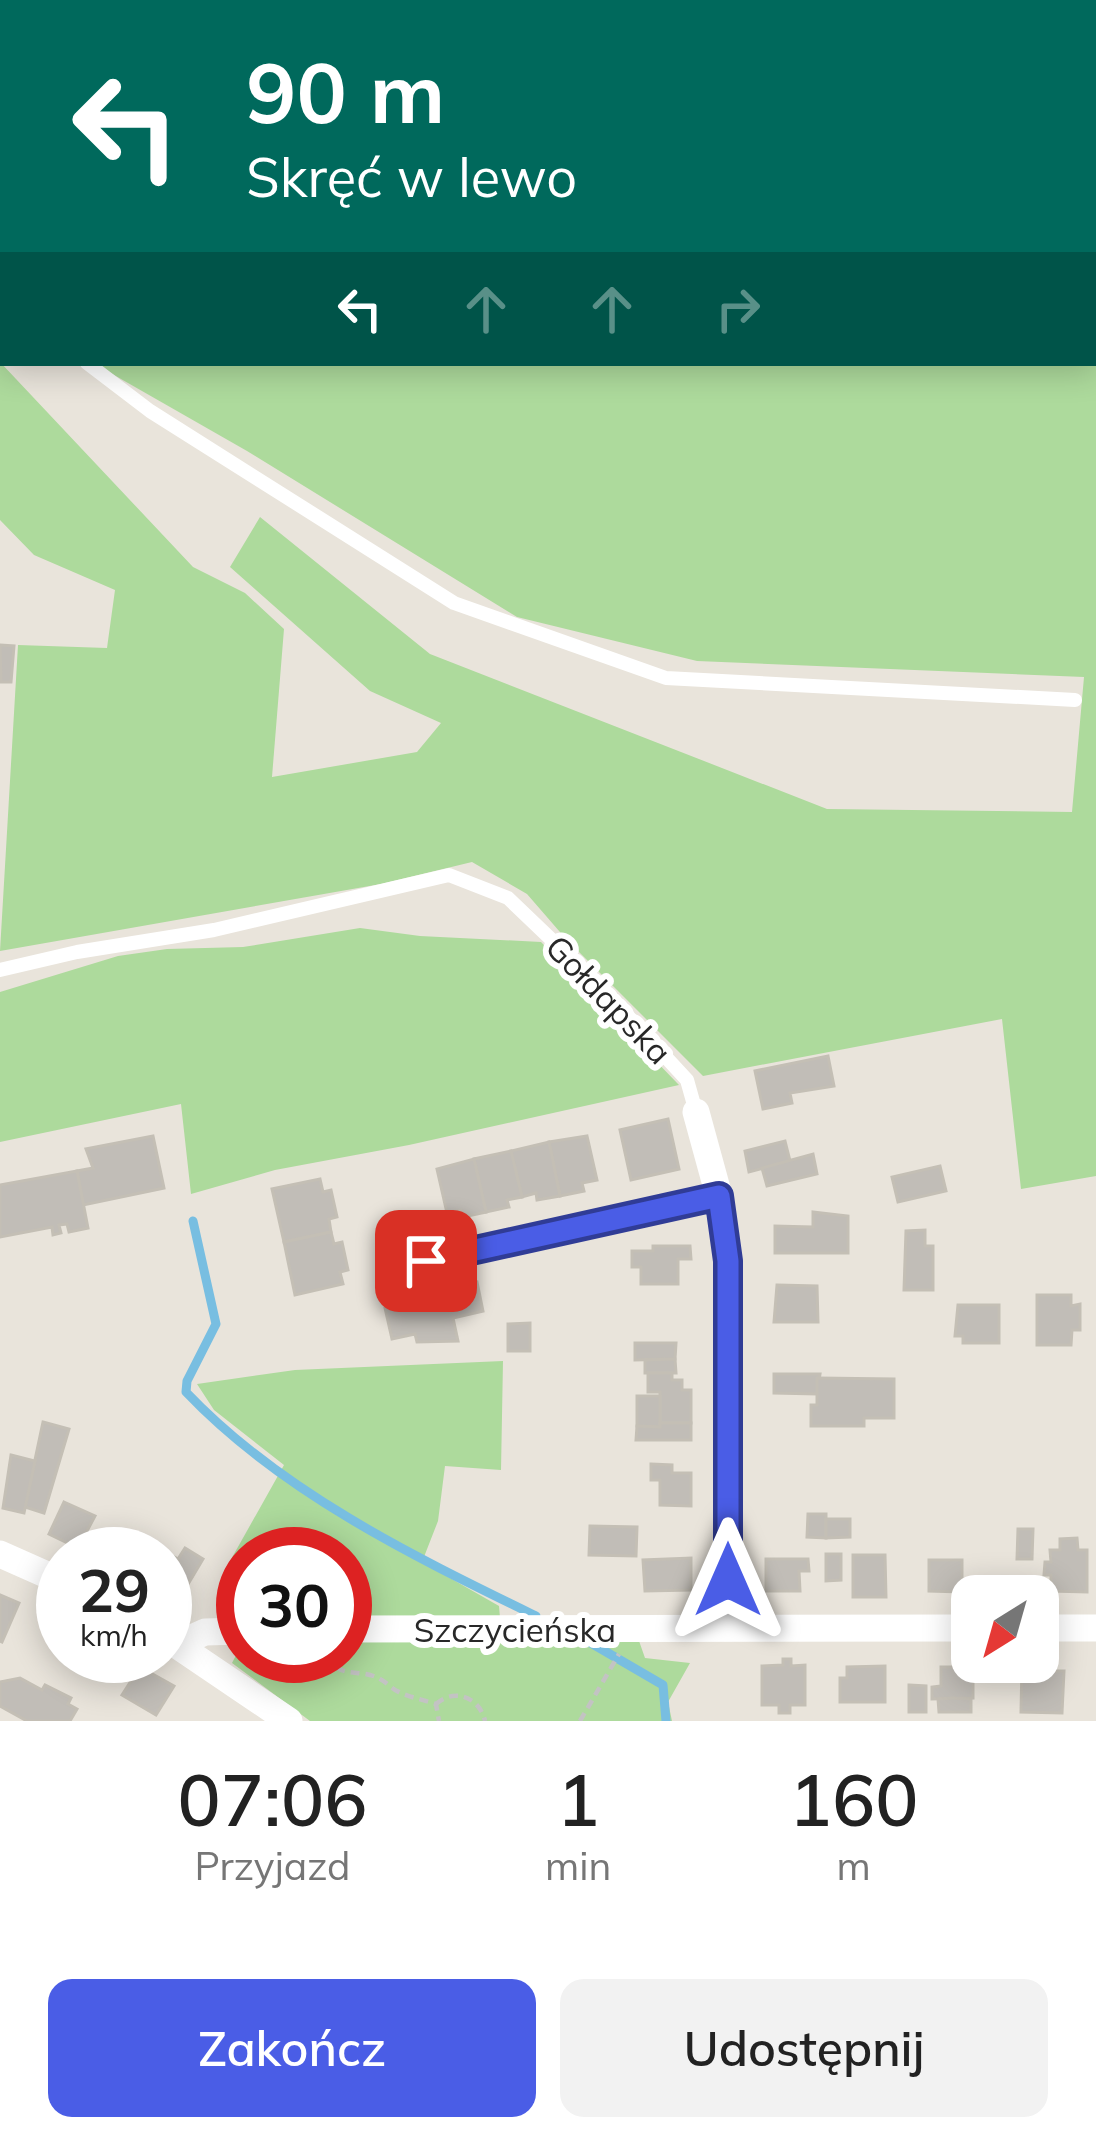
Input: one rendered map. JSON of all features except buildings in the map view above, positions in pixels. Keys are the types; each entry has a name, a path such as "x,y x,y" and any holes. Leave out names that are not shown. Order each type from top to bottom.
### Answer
{"street":[{"name":"Gołdapska","path":"696,1112 719,1196 728,1261 728,1628"},
{"path":"0,1554 36,1570"},
{"name":"Szczycieńska","path":"372,1629 951,1628"},
{"path":"1059,1628 1096,1628"},
{"path":"192,1655 289,1721"}],"lane":[{"path":"91,366 150,411 454,603 665,678 1075,700"},
{"name":"Gołdapska","path":"0,970 214,930 449,875 508,898 555,943 687,1080 696,1112"},
{"path":"385,1270 719,1196"}],"path":[{"path":"580,1721 611,1664"},
{"path":"372,1675 398,1693 436,1704"},
{"path":"436,1704 444,1697 465,1696 479,1705 485,1721"},
{"path":"436,1704 439,1721"}],"green space":[{"path":"0,366 193,567 245,593 284,629 272,777 417,752 441,723 370,691 230,567 260,517 430,654 827,809 1072,812 1084,677 697,661 517,617 98,366 1096,366 1096,1176 1021,1189 1002,1019 703,1076 527,894 472,862 381,884 0,951 18,645 107,648 115,590 34,555 0,520"},
{"path":"360,928 541,942 679,1085 275,1170 191,1194 181,1104 0,1142 0,992 118,956 243,947"},
{"path":"503,1361 501,1470 445,1466 438,1521 422,1562 499,1606 500,1618 372,1620 372,1527 249,1527 284,1465 214,1410 197,1384 295,1370"},
{"path":"638,1638 645,1658 690,1663 668,1702 672,1721 310,1721 259,1683 372,1683 372,1639"}],"waterway":[{"path":"193,1221 216,1324 186,1392 223,1428 306,1491 396,1545 536,1616"},
{"path":"584,1639 663,1685 666,1721"}],"route":[{"path":"426,1261 719,1196 728,1261 728,1580"}]}
